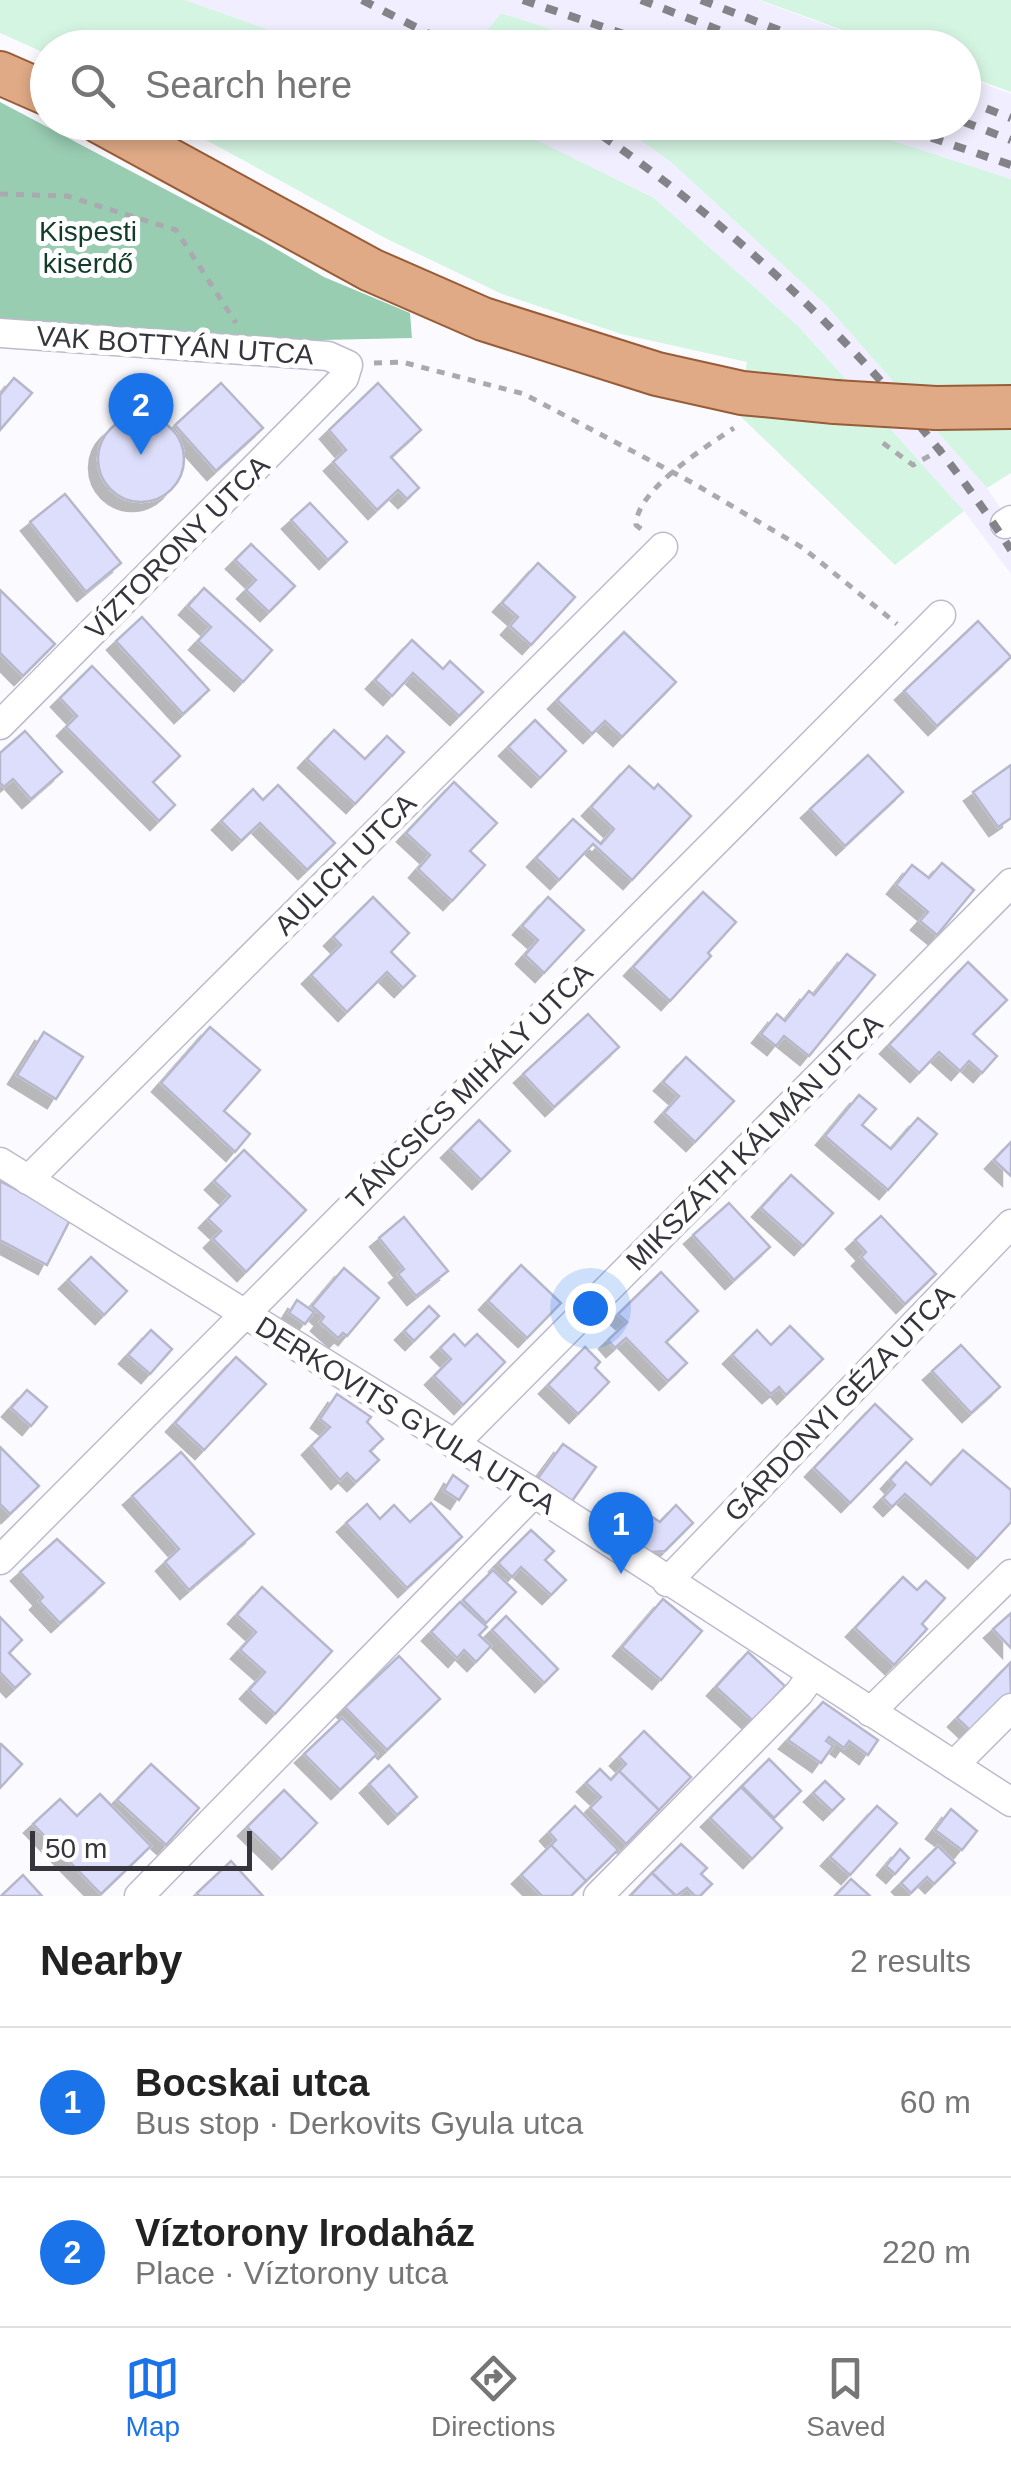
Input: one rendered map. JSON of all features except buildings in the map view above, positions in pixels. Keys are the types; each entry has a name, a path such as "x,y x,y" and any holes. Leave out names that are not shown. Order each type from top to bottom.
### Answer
{"main road":[{"path":"0,73 30,86"},
{"path":"133,140 371,270 483,319 656,374 742,393 816,400 936,408 1011,407"}],"street":[{"name":"VAK BOTTYÁN UTCA","path":"0,334 328,356 347,364"},
{"name":"VÍZTORONY UTCA","path":"0,725 344,378 347,364"},
{"name":"AULICH UTCA","path":"28,1180 662,547"},
{"name":"TÁNCSICS MIHÁLY UTCA","path":"0,1560 941,615"},
{"name":"MIKSZÁTH KÁLMÁN UTCA","path":"454,1444 1011,884"},
{"name":"DERKOVITS GYULA UTCA","path":"0,1162 534,1493 1011,1802"},
{"name":"GÁRDONYI GÉZA UTCA","path":"667,1582 1011,1224"},
{"path":"139,1896 534,1493"},
{"path":"870,1712 1011,1574"},
{"path":"598,1896 799,1693 812,1675"},
{"path":"954,1766 1011,1708"}],"path":[{"path":"0,194 68,196 176,230 251,350"},
{"path":"347,364 402,362 524,394 804,548 884,611 914,642"},
{"path":"662,547 636,525 636,514 671,472"}],"shaded area":[{"path":"185,0 758,0 840,30 554,30 501,13 488,30 269,30"},
{"path":"981,83 1011,94 1011,179 891,140 981,140"},
{"path":"535,140 640,140 672,163 825,304 987,488 1011,524 1011,574 964,511 799,327 654,198"}],"green space":[{"path":"0,0 185,0 269,30 30,30 30,46 0,33"},
{"path":"760,0 1011,0 1011,92 981,81 981,30 842,30"},
{"path":"501,13 554,30 487,30"},
{"name":"Kispesti kiserdő","path":"0,102 30,118 30,140 72,140 324,277 410,313 412,338 323,340 251,350 0,326"},
{"path":"206,140 536,140 654,198 799,327 964,511 895,565 738,414 747,362 621,334 502,294 385,238"},
{"path":"640,140 891,140 1011,179 1011,473 987,488 825,304 672,163"}],"railway":[{"path":"362,0 421,30"},
{"path":"523,0 612,30"},
{"path":"641,0 719,30"},
{"path":"701,0 778,30"},
{"path":"981,107 1011,118"},
{"path":"981,129 1011,140"},
{"path":"608,140 703,212 818,315 922,429 1011,550"},
{"path":"938,140 1011,165"}],"place":[{"name":"Víztorony Irodaház","path":"141,455"},
{"name":"Bocskai utca","path":"621,1574"}]}
